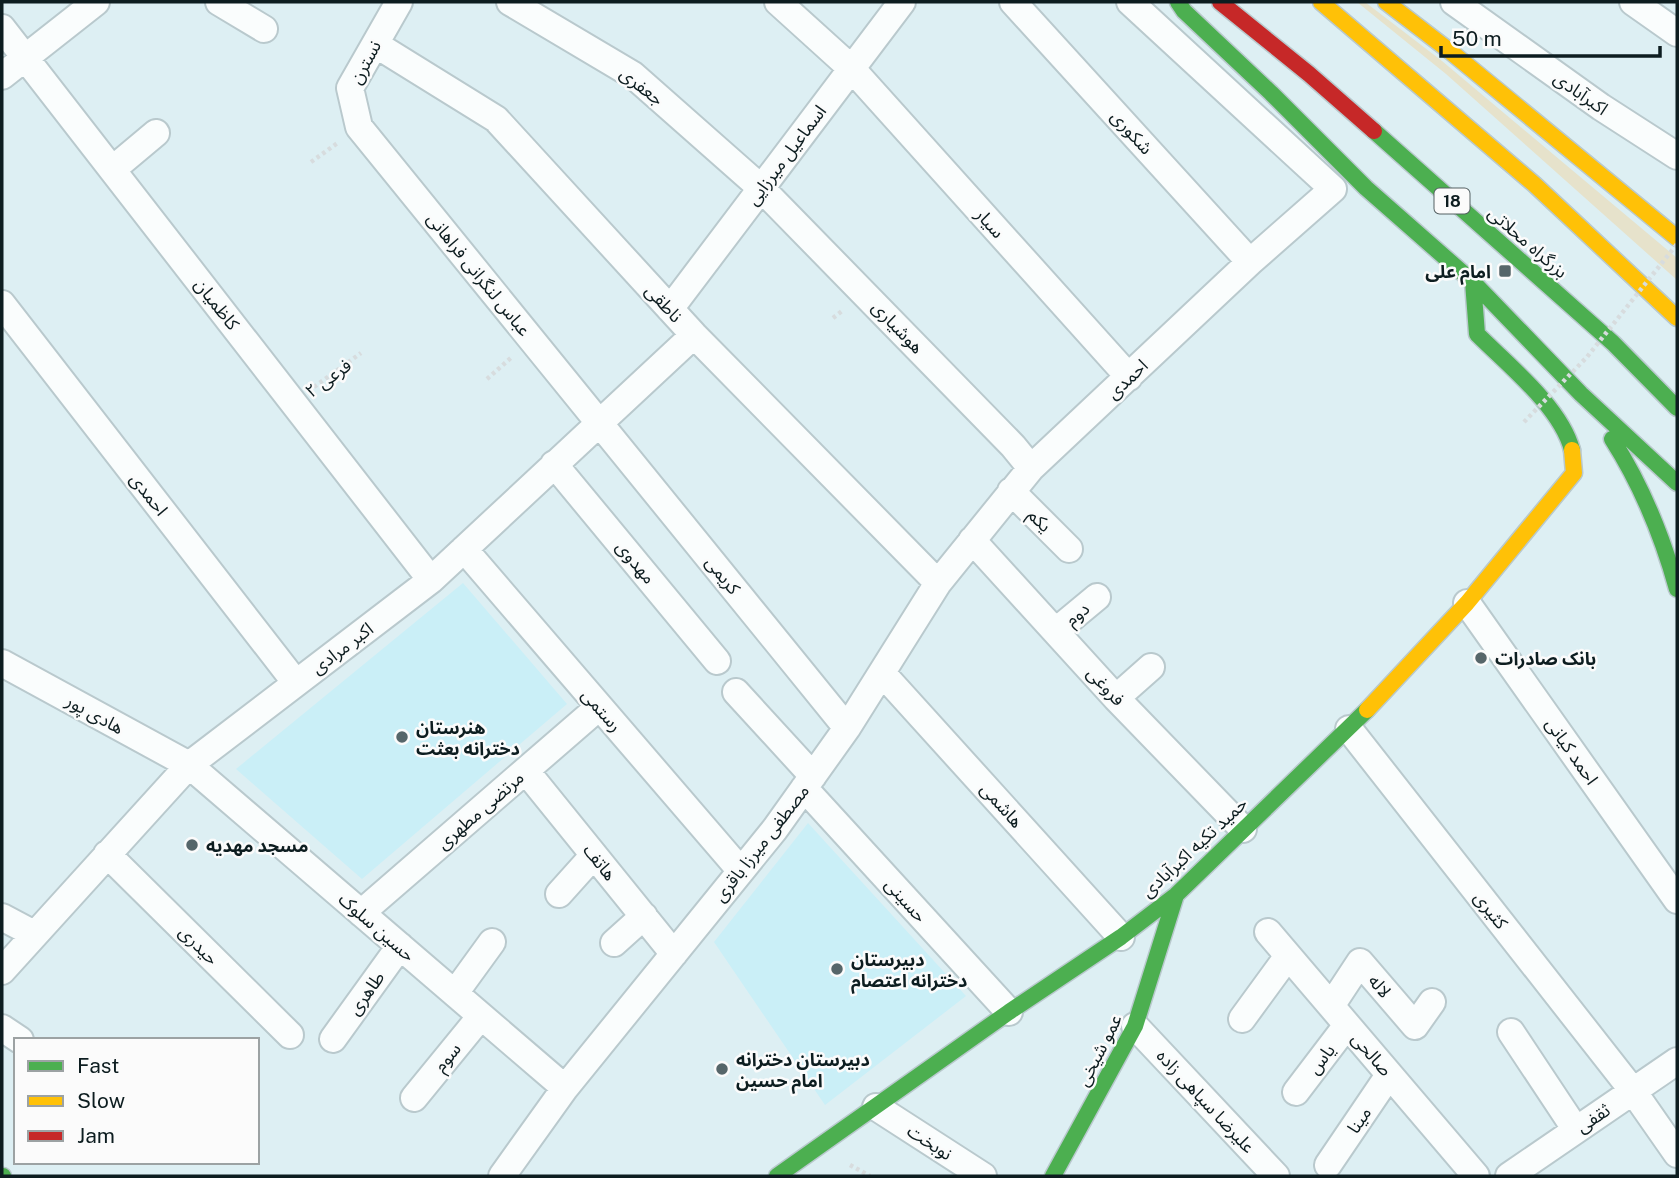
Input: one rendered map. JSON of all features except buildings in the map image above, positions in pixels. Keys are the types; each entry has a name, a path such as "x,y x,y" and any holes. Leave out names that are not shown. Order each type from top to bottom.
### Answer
{"main road":[{"path":"1178,2 1184,11 1366,188 1473,282 1581,394 1677,483"},
{"name":"بزرگراه محلاتی","path":"1220,2 1309,74 1604,335 1677,408"},
{"path":"1321,2 1534,184 1677,318"},
{"path":"1392,4 1677,238"},
{"name":"حمید تکیه اکبرآبادی","path":"777,1176 1009,1012 1121,937 1175,895 1349,729 1467,603 1574,473 1571,448 1564,430 1517,374 1477,334 1473,282"},
{"path":"1581,394 1630,466 1654,516 1677,589"},
{"name":"عمو شیخی","path":"1053,1176 1136,1026 1175,895"}],"street":[{"path":"2,76 96,2"},
{"path":"219,2 264,29"},
{"name":"نسترن","path":"359,127 350,88 399,2"},
{"name":"جعفری","path":"510,2 634,75 761,188"},
{"name":"سیار","path":"778,2 852,69 1129,377"},
{"name":"اسماعیل میرزایی","path":"670,309 902,2"},
{"name":"شکوری","path":"1013,2 1250,262"},
{"path":"1130,2 1332,189 1366,188"},
{"name":"اکبرآبادی","path":"1454,2 1601,107 1677,156"},
{"path":"1633,2 1677,33"},
{"name":"کاظمیان","path":"2,28 431,580"},
{"name":"ناطقی","path":"375,44 496,119 694,335 938,583"},
{"name":"عباس لنگرانی فراهانی","path":"359,127 600,422"},
{"path":"113,169 156,133"},
{"name":"هوشیاری","path":"761,188 985,417 1031,468"},
{"name":"احمدی","path":"938,583 1031,468 1250,262 1332,189"},
{"name":"احمدی","path":"2,304 296,683"},
{"name":"اکبر مرادی","path":"2,971 189,765 431,580 694,335"},
{"name":"کریمی","path":"600,422 847,728"},
{"name":"مهدوی","path":"554,464 717,660"},
{"name":"یکم","path":"1011,491 1069,549"},
{"name":"فروغی","path":"972,540 1116,698 1242,829"},
{"name":"رستمی","path":"464,550 741,871"},
{"name":"مصطفی میرزا باقری","path":"502,1176 565,1088 775,829 847,728 938,583"},
{"name":"دوم","path":"1056,631 1097,597"},
{"name":"احمد کیانی","path":"1467,603 1677,900"},
{"name":"هادی پور","path":"2,663 189,765"},
{"path":"1116,698 1151,667"},
{"name":"هاشمی","path":"882,673 1121,937"},
{"path":"736,692 808,782"},
{"name":"مرتضی مطهری","path":"361,913 599,707"},
{"name":"کثیری","path":"1349,729 1633,1091 1677,1154"},
{"name":"حسین سلوک","path":"189,765 565,1088"},
{"name":"هاتف","path":"526,771 674,954"},
{"name":"حسینی","path":"808,782 1009,1012"},
{"name":"حیدری","path":"107,854 290,1035"},
{"path":"559,894 594,855"},
{"path":"614,943 643,916"},
{"path":"2,917 34,934"},
{"name":"صالحی","path":"1268,932 1476,1176"},
{"path":"455,993 492,942"},
{"name":"طاهری","path":"333,1039 400,946"},
{"path":"1242,1018 1288,956"},
{"name":"لاله","path":"1339,1016 1360,962 1415,1026 1432,1002"},
{"name":"سوم","path":"414,1098 481,1016"},
{"name":"یاس","path":"1296,1092 1339,1016"},
{"name":"علیرضا سپاهی زاده","path":"1136,1026 1276,1176"},
{"path":"2,1028 17,1038"},
{"path":"1511,1032 1576,1130"},
{"name":"ثقفی","path":"1523,1172 1576,1130 1677,1061"},
{"name":"مینا","path":"1328,1165 1389,1074"},
{"name":"نوبخت","path":"876,1107 983,1176"}],"path":[{"path":"1524,422 1587,357 1677,244"},
{"name":"فرعی ۲","path":"294,403 362,353"}],"shaded area":[{"path":"1357,2 1365,2 1442,61 1677,258 1677,280 1446,74"},
{"name":"هنرستان دخترانه بعثت","path":"463,583 567,704 362,879 236,769"},
{"name":"دبیرستان دخترانه اعتصام","path":"808,823 966,996 825,1105 714,942"}],"traffic: fast":[{"path":"1178,2 1184,11 1366,188 1473,282 1581,394 1677,483"},
{"path":"1374,131 1613,343 1677,408"},
{"path":"1473,282 1477,334 1545,403 1557,418 1572,450"},
{"path":"1612,439 1650,511 1677,589"},
{"path":"777,1176 1009,1012 1121,937 1176,895 1367,710"},
{"path":"1053,1176 1135,1026 1176,895"}],"traffic: slow":[{"path":"1321,2 1534,184 1677,318"},
{"path":"1386,2 1451,52 1677,238"},
{"path":"1367,710 1467,603 1574,473 1572,450"}],"traffic: jam":[{"path":"1220,2 1374,131"}],"place":[{"name":"امام علی","path":"1505,271"},
{"name":"بانک صادرات","path":"1481,658"},
{"name":"هنرستان دخترانه بعثت","path":"402,737"},
{"name":"مسجد مهدیه","path":"192,845"},
{"name":"دبیرستان دخترانه اعتصام","path":"837,969"},
{"name":"دبیرستان دخترانه امام حسین","path":"722,1069"}]}
